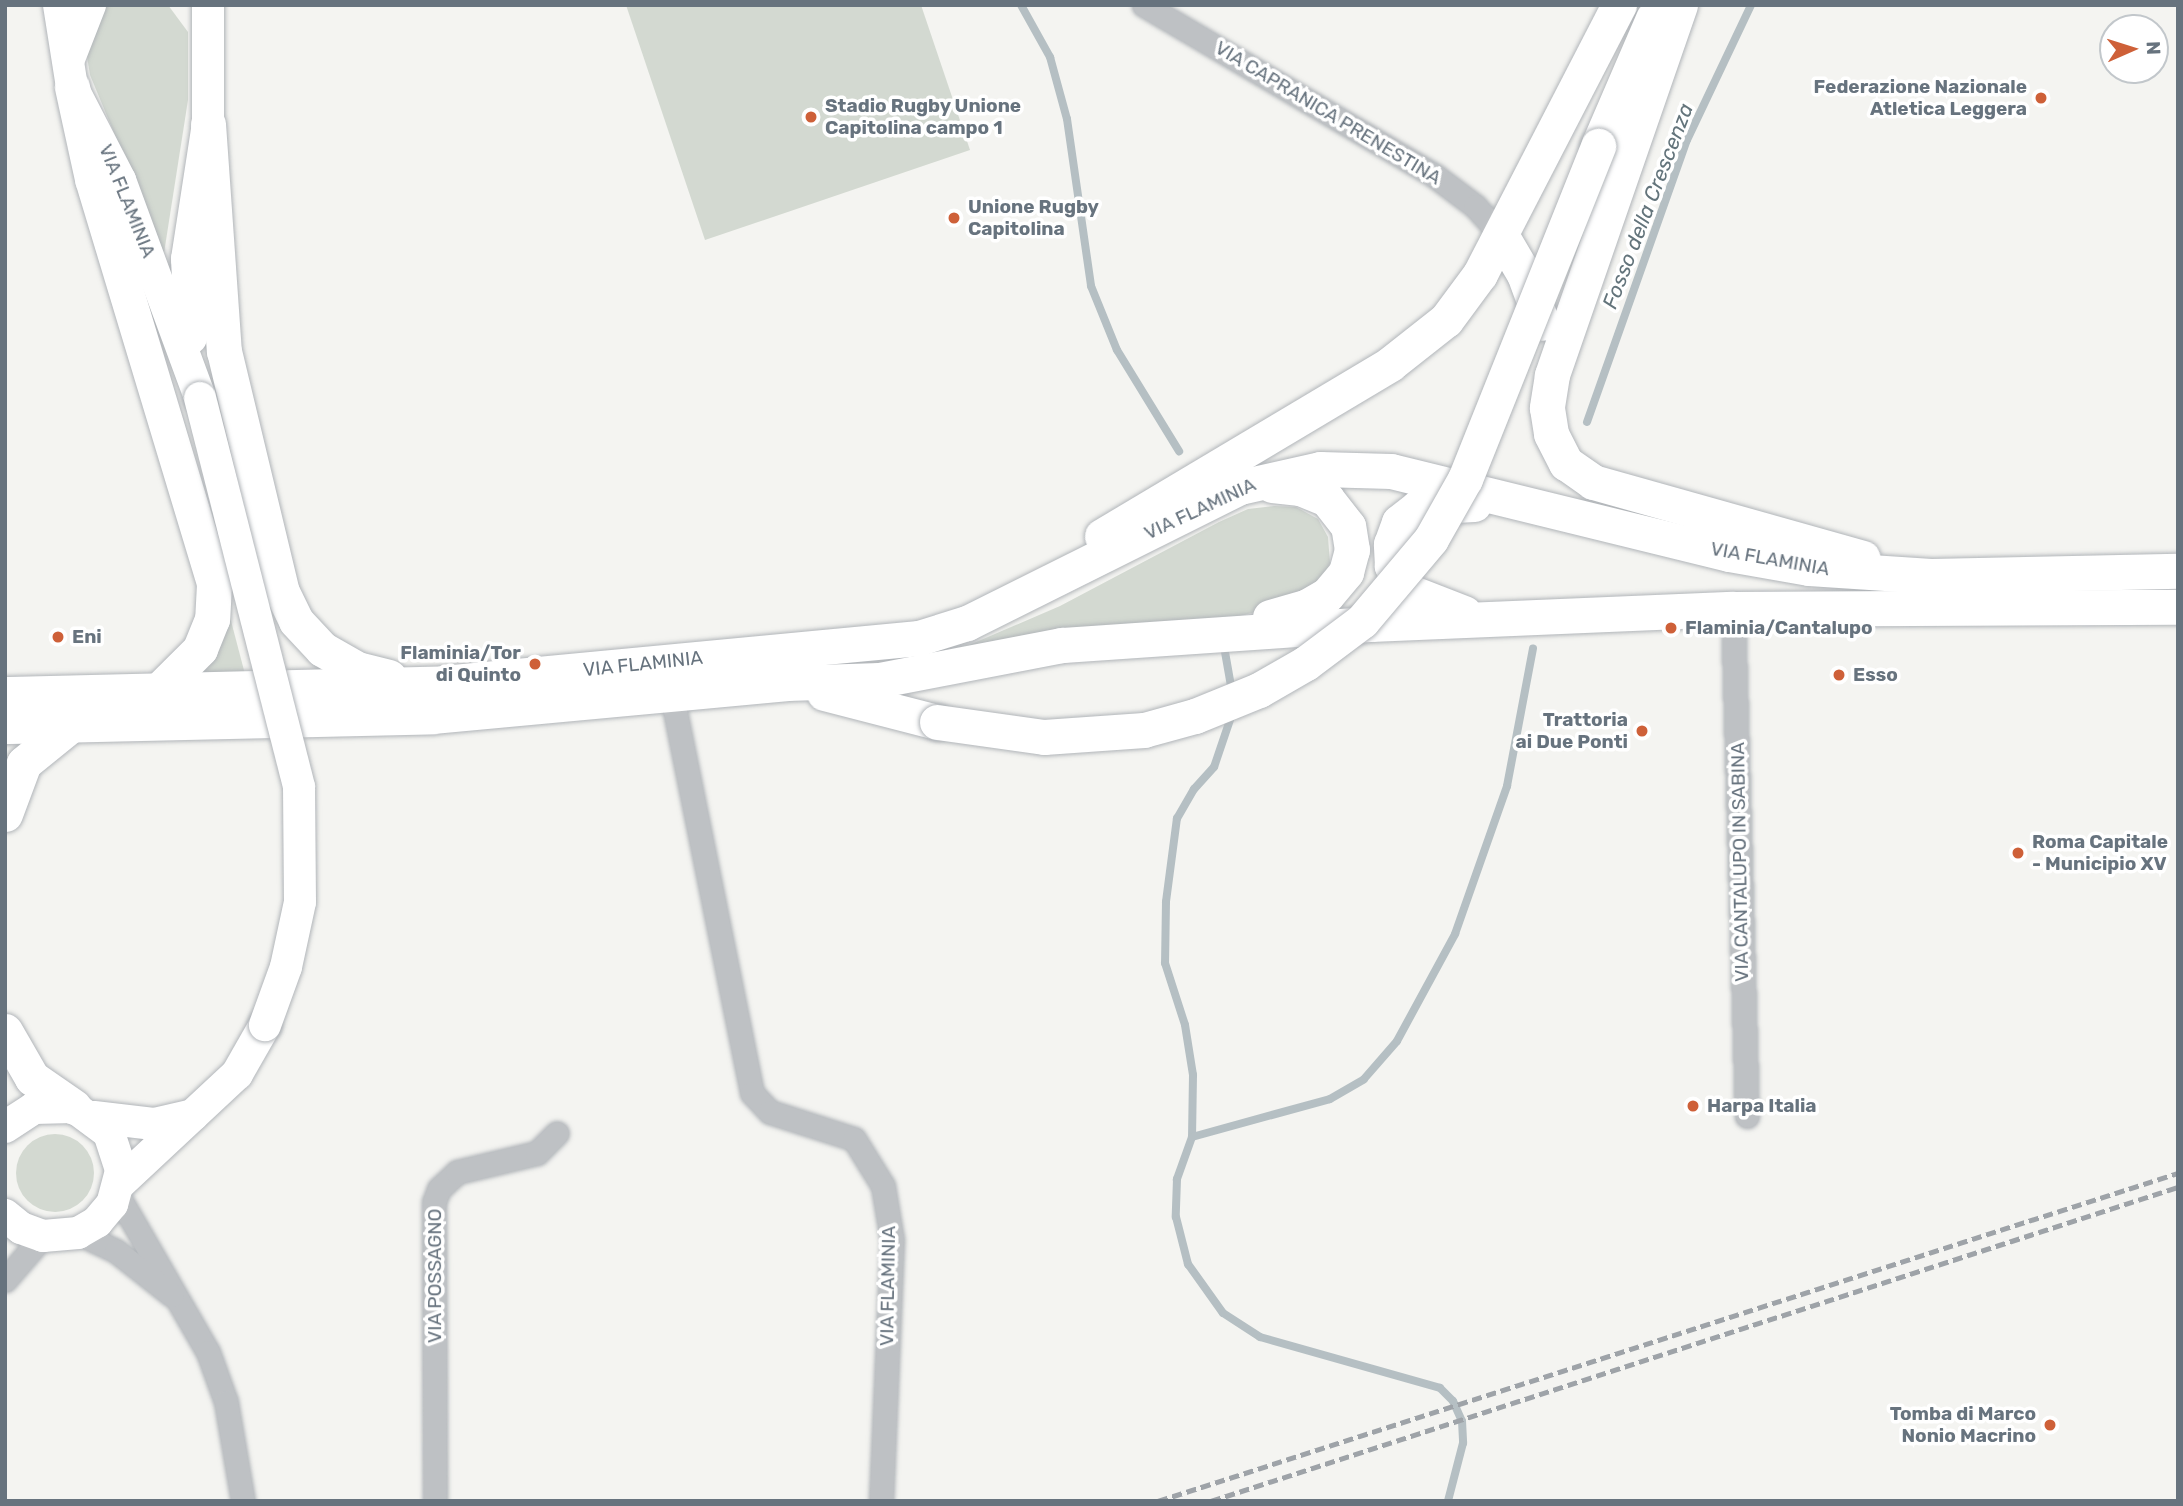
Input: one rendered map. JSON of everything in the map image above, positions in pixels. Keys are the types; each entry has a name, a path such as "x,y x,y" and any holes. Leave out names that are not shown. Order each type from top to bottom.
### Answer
{"main road":[{"path":"1071,571 1101,536 1134,513 1376,373 1427,337 1467,295 1619,5"},
{"path":"787,683 937,722 1044,737 1144,730 1195,716 1259,690 1307,663 1362,621 1420,554 1465,480 1598,146 1660,5"},
{"path":"1680,5 1552,375 1548,408 1551,434 1566,463 1593,482 1931,576"},
{"path":"70,75 92,179 214,584 212,619 200,649 158,691"},
{"path":"208,124 224,351 287,603 312,640 346,665 420,684"},
{"path":"1500,235 1531,292 1552,375"},
{"name":"VIA FLAMINIA","path":"5,694 420,684 919,638 967,624 1240,487 1307,470 1372,469 1783,565 1931,576 2178,571"},
{"path":"1228,633 1321,600 1346,572 1352,550 1341,513 1315,492 1286,486 1240,487"},
{"path":"1483,620 1410,592 1392,566 1394,531 1408,513 1429,504 1520,504"},
{"name":"VIA FLAMINIA","path":"5,726 432,716 672,696 787,683 880,680 1062,645 1228,633 1733,609 2178,607"},
{"path":"5,814 24,764 72,724"},
{"path":"5,1031 32,1077 84,1112"}],"street":[{"name":"VIA FLAMINIA","path":"59,5 70,75 120,180 200,398 299,787 300,902 286,967 265,1025 237,1073 118,1188 105,1214 78,1233"},
{"path":"70,75 90,5"},
{"path":"192,5 209,20"},
{"name":"VIA CAPRANICA PRENESTINA","path":"1144,5 1435,176 1475,206 1500,235"},
{"name":"VIA FLAMINIA","path":"200,398 186,281 188,238 208,124 209,20"},
{"name":"VIA CANTALUPO IN SABINA","path":"1733,609 1747,1116"},
{"name":"VIA FLAMINIA","path":"672,696 752,1093 770,1112 854,1139 883,1186 892,1240 881,1501"},
{"path":"5,1127 34,1108 84,1112 154,1124 194,1115"},
{"path":"84,1112 114,1142 118,1188 208,1352 226,1402 243,1501"},
{"name":"VIA POSSAGNO","path":"435,1501 434,1202 439,1189 457,1172 537,1153 557,1133"},
{"path":"5,1215 21,1228 43,1236 78,1233 116,1251 182,1304"},
{"path":"5,1280 43,1236"}],"shaded area":[{"path":"108,5 168,5 188,32 188,100 164,253 90,75 86,50 98,14"},
{"name":"Stadio Rugby Unione Capitolina campo 1","path":"626,5 921,5 970,150 705,240"},
{"path":"1296,507 1318,519 1328,537 1330,563 1325,578 1266,609 1215,623 1063,628 967,646 1060,606 1219,522 1248,509"},
{"path":"225,598 246,678 198,672"},
{"path":"55,1134 70,1137 83,1145 91,1158 94,1173 91,1188 83,1201 70,1209 55,1212 40,1209 27,1201 19,1188 16,1173 19,1158 27,1145 40,1137"}],"waterway":[{"path":"1021,5 1050,57 1067,119 1091,286 1117,350 1179,451"},
{"name":"Fosso della Crescenza","path":"1587,422 1687,140 1751,5"},
{"name":"Fosso della Crescenza","path":"1192,1137 1330,1099 1364,1079 1397,1041 1455,934 1507,786 1533,648"},
{"path":"1225,652 1232,691"},
{"path":"1233,711 1214,767 1194,789 1177,818 1166,902 1165,963 1185,1025 1193,1075 1192,1137 1177,1179 1176,1217 1188,1264 1223,1313 1260,1337 1440,1388 1453,1401 1462,1421 1463,1443 1448,1501"}],"railway":[{"path":"1158,1501 2178,1173"},
{"path":"1211,1501 2178,1187"}],"place":[{"name":"Federazione Nazionale Atletica Leggera","path":"2041,98"},
{"name":"Stadio Rugby Unione Capitolina campo 1","path":"811,117"},
{"name":"Unione Rugby Capitolina","path":"954,218"},
{"name":"Flaminia/Cantalupo","path":"1671,628"},
{"name":"Eni","path":"58,637"},
{"name":"Flaminia/Tor di Quinto","path":"535,664"},
{"name":"Esso","path":"1839,675"},
{"name":"Trattoria ai Due Ponti","path":"1642,731"},
{"name":"Roma Capitale - Municipio XV","path":"2018,853"},
{"name":"Harpa Italia","path":"1693,1106"},
{"name":"Tomba di Marco Nonio Macrino","path":"2050,1425"}]}
